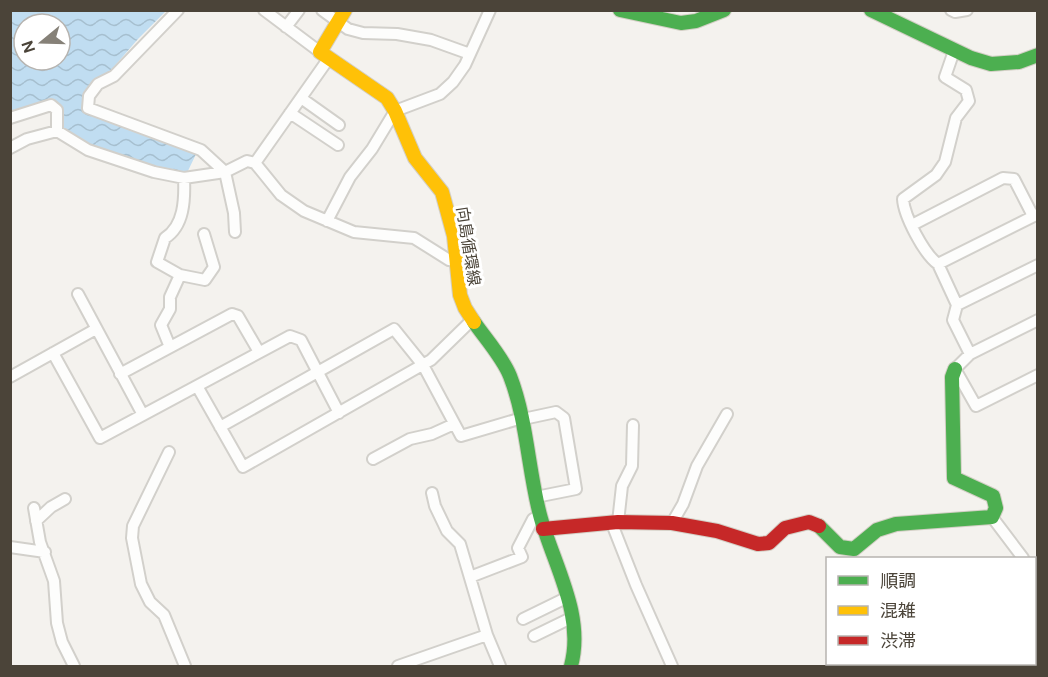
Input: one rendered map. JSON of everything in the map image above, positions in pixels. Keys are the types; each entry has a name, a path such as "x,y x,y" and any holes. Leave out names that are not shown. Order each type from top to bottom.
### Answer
{"main road":[{"path":"620,10 681,23 696,21 724,10"},
{"path":"871,10 954,51 991,64 1019,62 1038,55"},
{"path":"324,55 341,16"},
{"name":"向島循環線","path":"324,55 387,98 415,158 442,192 454,236 460,295 509,374 522,418 542,522 573,616 576,634 571,666"},
{"path":"542,522 672,523 717,531 758,544 769,543 785,528 809,522 817,524 840,547 854,549 877,530 896,524 992,517 996,508 993,496 983,490 964,485 954,478 952,378 955,369"}],"street":[{"path":"178,10 114,76 98,84 89,96 88,108 201,150 225,172 234,213 235,232"},
{"path":"255,163 301,98 324,55 264,10"},
{"path":"286,27 299,10"},
{"path":"322,10 341,16 348,29 363,33 398,34 431,40 470,54"},
{"path":"327,221 350,177 372,149 395,111 440,94 453,82 470,54 490,10"},
{"path":"951,10 955,12 967,10"},
{"path":"954,51 945,77 966,90 969,101 956,118 945,162 936,175 903,199 903,209 930,258 938,264 957,305 953,320 970,354"},
{"path":"301,98 339,125"},
{"path":"10,118 51,105 57,110 57,131"},
{"path":"290,113 338,145"},
{"path":"10,148 57,131 88,150 154,172 184,178 225,172 248,161 255,163 281,195 304,211 354,232 414,238 449,260 456,261"},
{"path":"184,178 185,201 182,211 175,232 165,238 158,262 180,275 205,280 214,267 204,234"},
{"path":"912,225 1003,178 1014,179 1035,215 938,264"},
{"path":"957,305 1038,265"},
{"path":"170,347 161,325 170,309 170,297 180,275"},
{"path":"78,294 142,415"},
{"path":"120,374 232,314 238,316 259,352"},
{"path":"197,386 243,467 431,360 473,319"},
{"path":"1038,320 970,354 955,369 976,406 1038,375"},
{"path":"12,372 96,329"},
{"path":"220,427 394,329 423,365 461,436 522,418 556,412 564,418 576,489 536,497"},
{"path":"52,353 99,438 290,336 301,340 339,413"},
{"path":"672,523 683,504 697,466 727,414"},
{"path":"373,459 410,439 432,434 454,424"},
{"path":"633,425 632,466 621,486 618,522 614,529 672,666"},
{"path":"169,453 133,526 132,538 141,584 150,603 164,615 185,666"},
{"path":"432,493 435,506 447,531 460,544 487,635 500,666"},
{"path":"36,521 51,507 65,499"},
{"path":"33,508 40,542 54,581 59,632 74,666"},
{"path":"992,517 1022,557"},
{"path":"470,577 522,557 518,548 533,519 542,522"},
{"path":"10,547 45,552"},
{"path":"523,619 568,597"},
{"path":"534,636 573,616"},
{"path":"398,666 487,635"}],"water":[{"path":"11,11 166,11 106,76 85,90 82,111 197,152 186,175 154,169 89,146 60,128 50,100 11,112"}],"traffic: fast":[{"path":"620,10 681,23 696,21 724,10"},
{"path":"871,10 971,58 991,64 1019,62 1038,55"},
{"path":"474,322 503,362 516,393 540,515 571,608 574,627 571,666"},
{"path":"819,526 840,547 854,549 877,530 896,524 992,517 996,508 993,496 954,478 952,377 955,369"}],"traffic: slow":[{"path":"345,10 320,52 387,98 415,158 442,192 454,236 460,295 474,322"}],"traffic: jam":[{"path":"543,529 618,522 672,523 717,531 758,544 769,543 785,528 809,522 819,526"}]}
